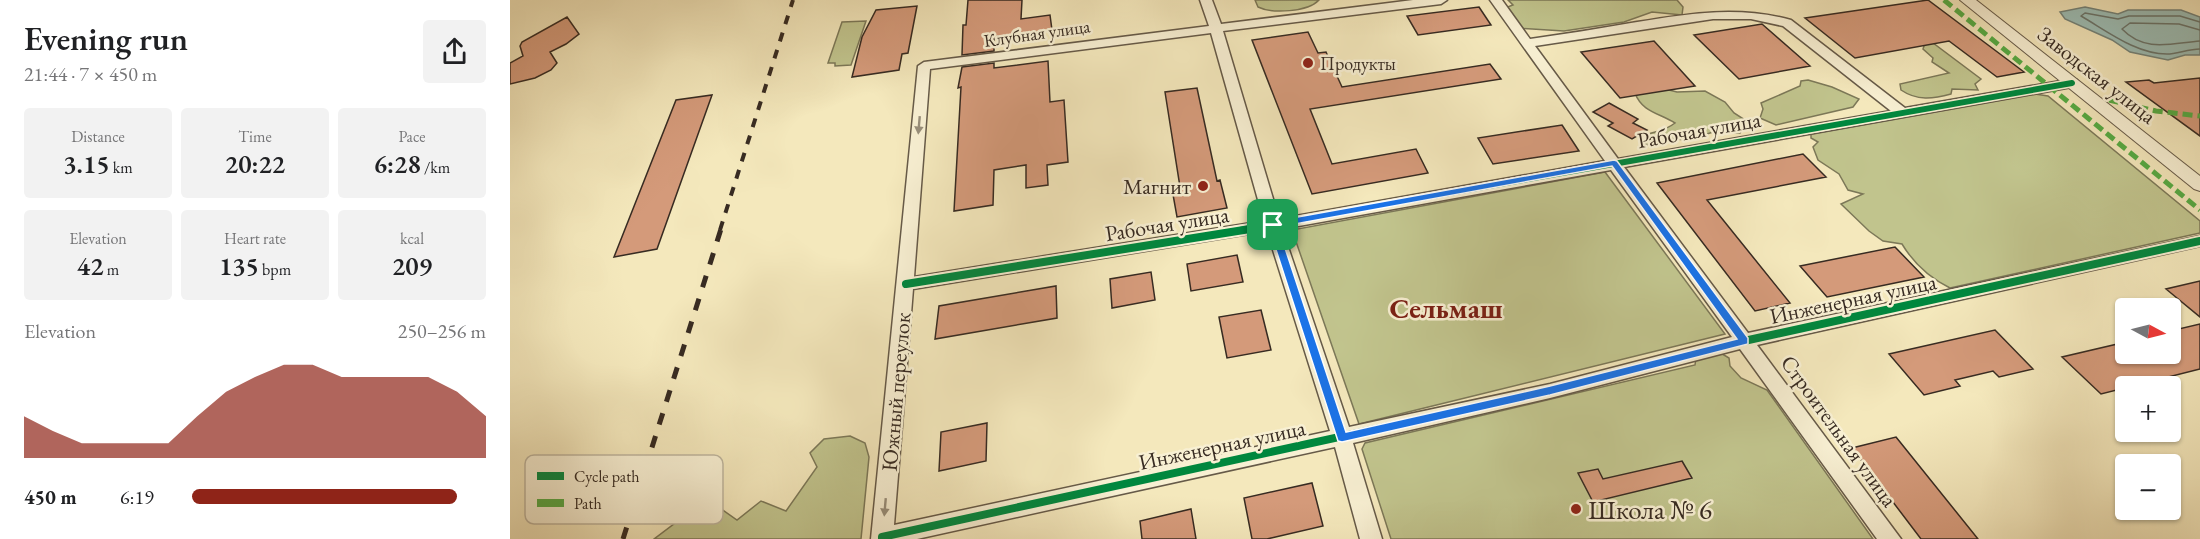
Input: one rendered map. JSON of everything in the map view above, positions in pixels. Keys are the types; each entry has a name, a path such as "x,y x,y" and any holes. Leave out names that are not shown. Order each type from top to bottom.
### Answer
{"street":[{"path":"1206,0 1273,225 1342,437 1371,539"},
{"name":"Клубная улица","path":"924,66 1441,0"},
{"name":"Строительная улица","path":"1496,0 1890,539"},
{"name":"Заводская улица","path":"1966,0 2200,185"},
{"path":"1528,43 1689,18 1747,14 1764,16 1787,23 1902,113"},
{"name":"Южный переулок","path":"882,538 924,66"},
{"name":"Рабочая улица","path":"906,284 1273,225 2072,83"},
{"name":"Инженерная улица","path":"882,538 1550,390 1744,341 2200,241"}],"green space":[{"path":"1255,0 1319,0 1299,9 1272,11 1258,7"},
{"path":"1508,0 1677,0 1683,7 1682,15 1652,12 1624,22 1564,31 1515,28 1505,8 1513,5"},
{"path":"866,21 851,65 835,66 835,63 828,63 842,22"},
{"path":"1925,43 1933,43 1981,79 1975,84 1978,90 1952,89 1951,94 1925,98 1907,94 1901,90 1900,84 1949,73 1932,62 1933,58 1923,49"},
{"path":"1808,80 1832,87 1859,99 1853,107 1776,125 1760,118 1763,109 1761,103 1800,86 1801,81"},
{"path":"1657,87 1677,92 1705,91 1725,102 1734,113 1745,120 1746,126 1740,133 1713,132 1689,140 1673,139 1651,146 1642,143 1641,138 1675,123 1647,108 1635,93"},
{"path":"2035,94 2048,96 2200,221 2200,233 1950,288 1923,270 1902,244 1883,241 1841,204 1863,194 1848,190 1839,174 1818,160 1813,147 1818,142 1811,138 1811,134"},
{"path":"1605,172 1725,334 1359,424 1292,230"},
{"path":"1719,352 1729,358 1730,366 1741,378 1767,390 1873,539 1391,539 1362,449 1365,443 1695,365 1696,358"},
{"path":"850,436 865,443 869,457 861,539 654,539 674,524 723,524 723,510 737,520 761,501 786,511 817,467 810,453 824,439"}],"water":[{"path":"2085,7 2118,14 2128,10 2181,10 2200,17 2200,55 2185,55 2168,60 2130,52 2112,40 2065,19 2060,12"}],"building":[{"path":"968,0 1022,0 1021,19 1050,15 1052,30 994,37 994,51 962,55 963,25 966,25"},
{"path":"1928,0 2024,72 1997,77 1949,41 1855,58 1805,18"},
{"path":"917,6 908,53 902,54 899,70 852,77 862,37 876,10"},
{"path":"1479,7 1491,25 1418,35 1407,16"},
{"path":"567,17 579,34 550,52 557,63 551,70 535,78 510,84 510,63 523,56 520,46 522,42"},
{"path":"1762,24 1810,66 1739,79 1694,35"},
{"path":"1308,32 1318,53 1326,52 1342,87 1490,64 1501,79 1310,109 1332,164 1416,149 1428,173 1312,194 1252,40"},
{"path":"1654,41 1695,86 1620,98 1581,52"},
{"path":"1048,61 1050,102 1064,100 1068,162 1047,165 1048,185 1026,188 1026,165 994,170 993,205 954,211 961,87 958,88 962,67 994,63 994,68"},
{"path":"2200,78 2200,136 2126,82 2149,80 2154,83"},
{"path":"1197,88 1217,181 1220,180 1227,208 1177,217 1172,189 1180,187 1165,92"},
{"path":"712,95 657,249 614,257 676,100"},
{"path":"1609,103 1638,119 1633,123 1647,130 1632,139 1608,126 1613,123 1593,112"},
{"path":"1562,125 1579,151 1493,164 1478,138"},
{"path":"1803,154 1826,177 1707,200 1790,303 1755,311 1657,183"},
{"path":"1895,247 1924,277 1827,297 1800,266"},
{"path":"1237,255 1243,282 1191,291 1187,264"},
{"path":"1151,272 1155,300 1112,308 1110,279"},
{"path":"2200,281 2200,317 2181,301 2181,298 2177,298 2166,289"},
{"path":"1056,286 1057,318 935,339 939,306"},
{"path":"1261,310 1271,350 1227,358 1219,317"},
{"path":"2200,324 2200,369 2172,376 2115,376 2115,390 2101,394 2062,357 2115,345 2115,364 2181,364 2181,328"},
{"path":"1995,330 2033,369 1999,377 1993,371 1955,380 1960,386 1924,395 1889,354"},
{"path":"987,423 986,461 939,471 941,432"},
{"path":"1896,437 1978,539 1921,539 1852,448"},
{"path":"1682,461 1692,478 1593,502 1578,473 1598,469 1603,479"},
{"path":"1312,483 1323,526 1267,539 1252,539 1244,498"},
{"path":"1191,509 1196,539 1142,539 1140,521"}],"railway":[{"path":"720,230 793,0"},
{"path":"650,455 721,229"},
{"path":"623,539 628,524"}],"marked path":[{"path":"1944,0 2200,210"},
{"path":"2109,100 2156,111 2200,116"}],"cycle path":[{"path":"906,284 1273,225 2072,83"},
{"path":"882,539 882,537 1550,391 1744,341 2200,241"}],"place":[{"name":"Продукты","path":"1308,63"},
{"name":"Магнит","path":"1203,186"},
{"name":"Школа № 6","path":"1576,509"}],"district":[{"name":"Сельмаш","path":"1446,308"}],"route":[{"path":"1614,163 1744,341 1550,390 1342,437 1273,225 1614,163"}]}
